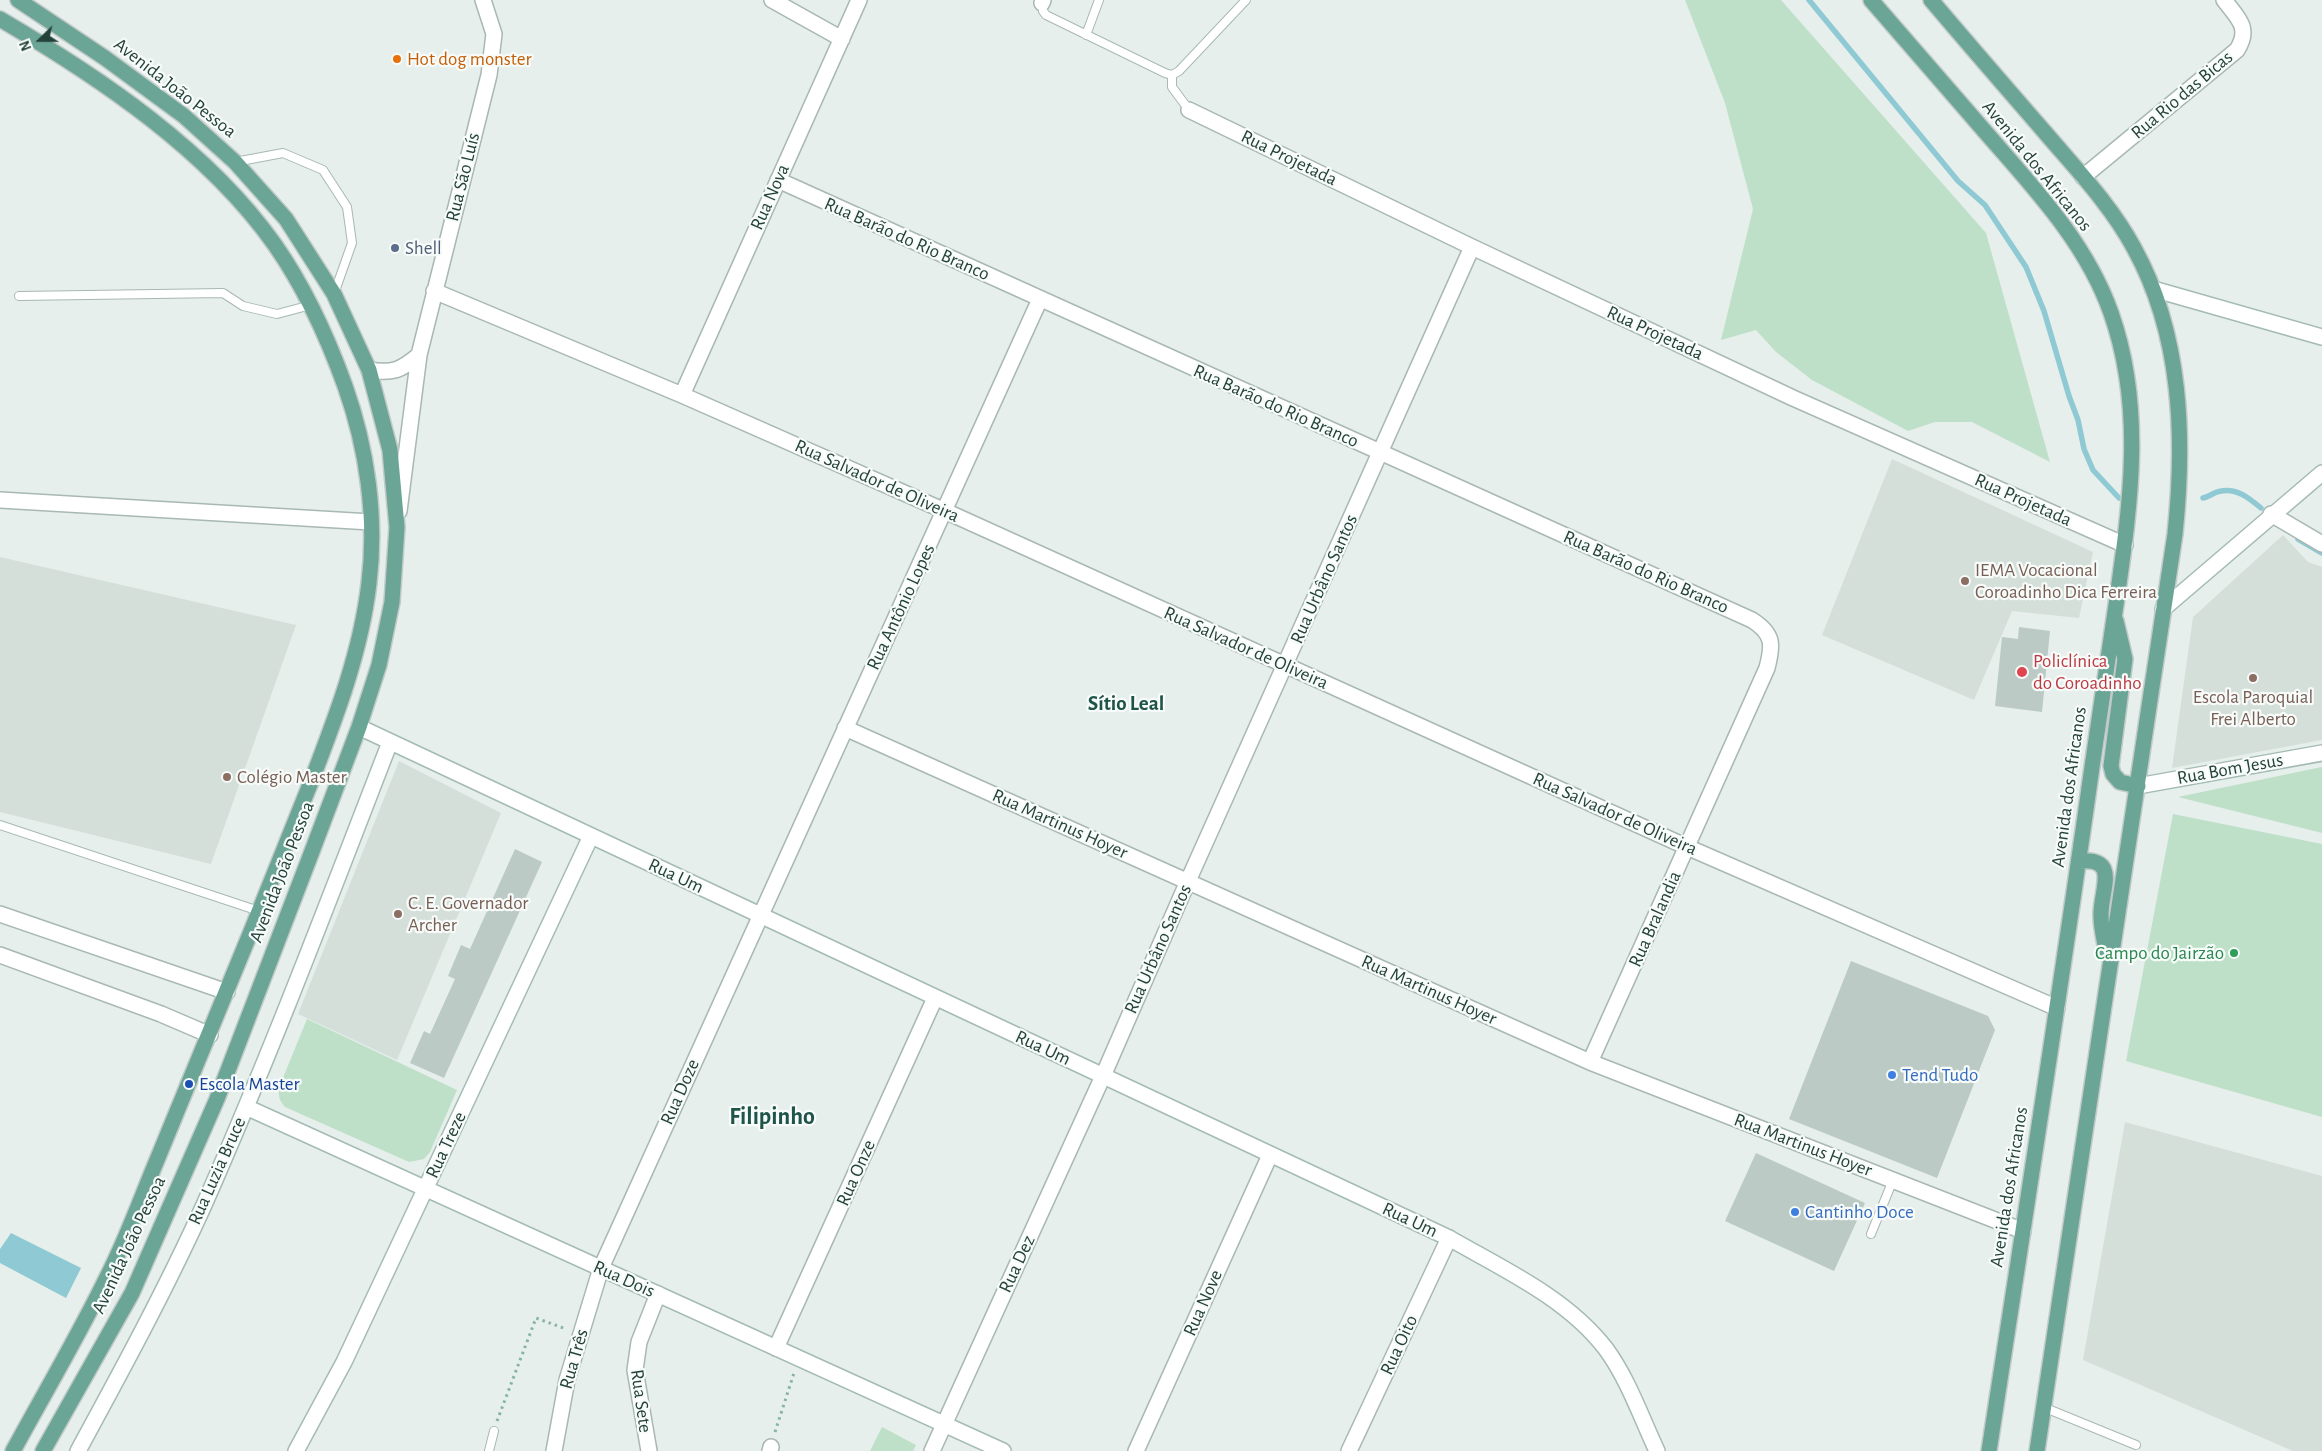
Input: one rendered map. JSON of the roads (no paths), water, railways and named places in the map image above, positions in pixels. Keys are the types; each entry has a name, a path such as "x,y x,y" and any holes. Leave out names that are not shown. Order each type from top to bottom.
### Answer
{"main road":[{"name":"Avenida João Pessoa","path":"18,0 105,58 184,116 235,162 286,219 334,294 369,370 390,450 397,527 392,602 379,665 358,727 217,1099 132,1293 43,1451"},
{"name":"Avenida dos Africanos","path":"1871,0 2064,224 2091,268 2110,310 2123,352 2131,402 2133,456 2124,545 2079,861 1989,1451"},
{"name":"Avenida dos Africanos","path":"1931,0 2083,177 2121,225 2135,249 2153,289 2170,347 2178,391 2181,434 2178,508 2138,786 2037,1451"},
{"name":"Avenida João Pessoa","path":"0,19 34,38 129,103 196,157 232,193 274,243 296,276 334,355 360,436 371,522 369,585 356,653 339,711 210,1035 110,1273 13,1451"},
{"path":"2114,615 2125,659 2111,766 2113,774 2120,782 2138,786"},
{"path":"2079,861 2101,864 2106,876 2101,915 2109,970"}],"street":[{"name":"Rua São Luís","path":"397,527 419,355 489,75 494,34 482,0"},
{"path":"772,0 842,38"},
{"name":"Rua Nova","path":"682,395 859,0"},
{"name":"Rua Rio das Bicas","path":"2083,177 2236,50 2243,39 2243,26 2224,0"},
{"name":"Rua Projetada","path":"1189,110 1472,247 1793,398 2124,545"},
{"name":"Rua Barão do Rio Branco","path":"778,180 1752,620 1764,628 1770,638"},
{"name":"Rua Urbâno Santos","path":"1103,1076 1188,881 1472,247"},
{"path":"2153,289 2322,337"},
{"name":"Rua Salvador de Oliveira","path":"434,291 682,395 945,511 1688,847 2057,1008"},
{"name":"Rua Antônio Lopes","path":"759,915 945,511 1040,299"},
{"path":"369,370 390,372 405,366 419,355"},
{"path":"2163,609 2271,514 2322,473"},
{"path":"0,500 371,522"},
{"path":"2271,514 2322,544"},
{"name":"Rua Bralandia","path":"1590,1062 1767,668 1772,651 1770,638"},
{"name":"Rua Um","path":"358,727 1449,1238 1527,1283 1567,1310 1585,1327 1606,1349 1620,1373 1657,1451"},
{"name":"Rua Martinus Hoyer","path":"844,728 1590,1062 2023,1231"},
{"name":"Rua Luzia Bruce","path":"78,1451 141,1336 203,1206 246,1107 390,742"},
{"name":"Rua Bom Jesus","path":"2138,786 2322,753"},
{"name":"Rua Treze","path":"296,1451 344,1362 591,836"},
{"path":"0,914 227,992"},
{"name":"Rua Doze","path":"601,1268 759,915"},
{"path":"0,955 161,1014 210,1035"},
{"name":"Rua Onze","path":"776,1348 935,998"},
{"name":"Rua Dez","path":"932,1451 1103,1076"},
{"name":"Rua Dois","path":"246,1107 1003,1451"},
{"name":"Rua Nove","path":"1136,1451 1270,1154"},
{"name":"Rua Oito","path":"1348,1451 1449,1238"},
{"name":"Rua Três","path":"554,1451 567,1380 601,1268"},
{"name":"Rua Sete","path":"649,1451 635,1363 639,1342 658,1294"}],"lane":[{"path":"1086,35 1099,0"},
{"path":"1043,1 1043,11 1046,15 1172,75 1179,71 1246,0"},
{"path":"1172,75 1172,87 1189,110"},
{"path":"235,162 283,153 324,170 347,208 352,243 334,294"},
{"path":"19,296 223,293 243,306 277,314 311,306"},
{"path":"0,825 259,911"},
{"path":"1871,1234 1893,1180"},
{"path":"2044,1406 2136,1445"},
{"path":"489,1451 494,1430"}],"water":[{"path":"11,1233 81,1268 66,1298 0,1263 0,1249"}],"waterway":[{"path":"1809,0 1958,181 1985,205 2026,267 2044,311 2078,420 2084,449 2093,470 2119,498"},
{"path":"2203,498 2227,490 2238,492 2261,508"},
{"path":"2298,539 2322,553"}],"place":[{"name":"Hot dog monster","path":"397,59"},
{"name":"Shell","path":"395,248"},
{"name":"IEMA Vocacional Coroadinho Dica Ferreira","path":"1965,581"},
{"name":"Policlínica do Coroadinho","path":"2022,672"},
{"name":"Escola Paroquial Frei Alberto","path":"2253,678"},
{"name":"Colégio Master","path":"227,777"},
{"name":"C. E. Governador Archer","path":"398,914"},
{"name":"Campo do Jairzão","path":"2234,953"},
{"name":"Tend Tudo","path":"1892,1075"},
{"name":"Escola Master","path":"189,1084"},
{"name":"Cantinho Doce","path":"1795,1212"}],"district":[{"name":"Sítio Leal","path":"1126,704"},
{"name":"Filipinho","path":"772,1117"}]}
